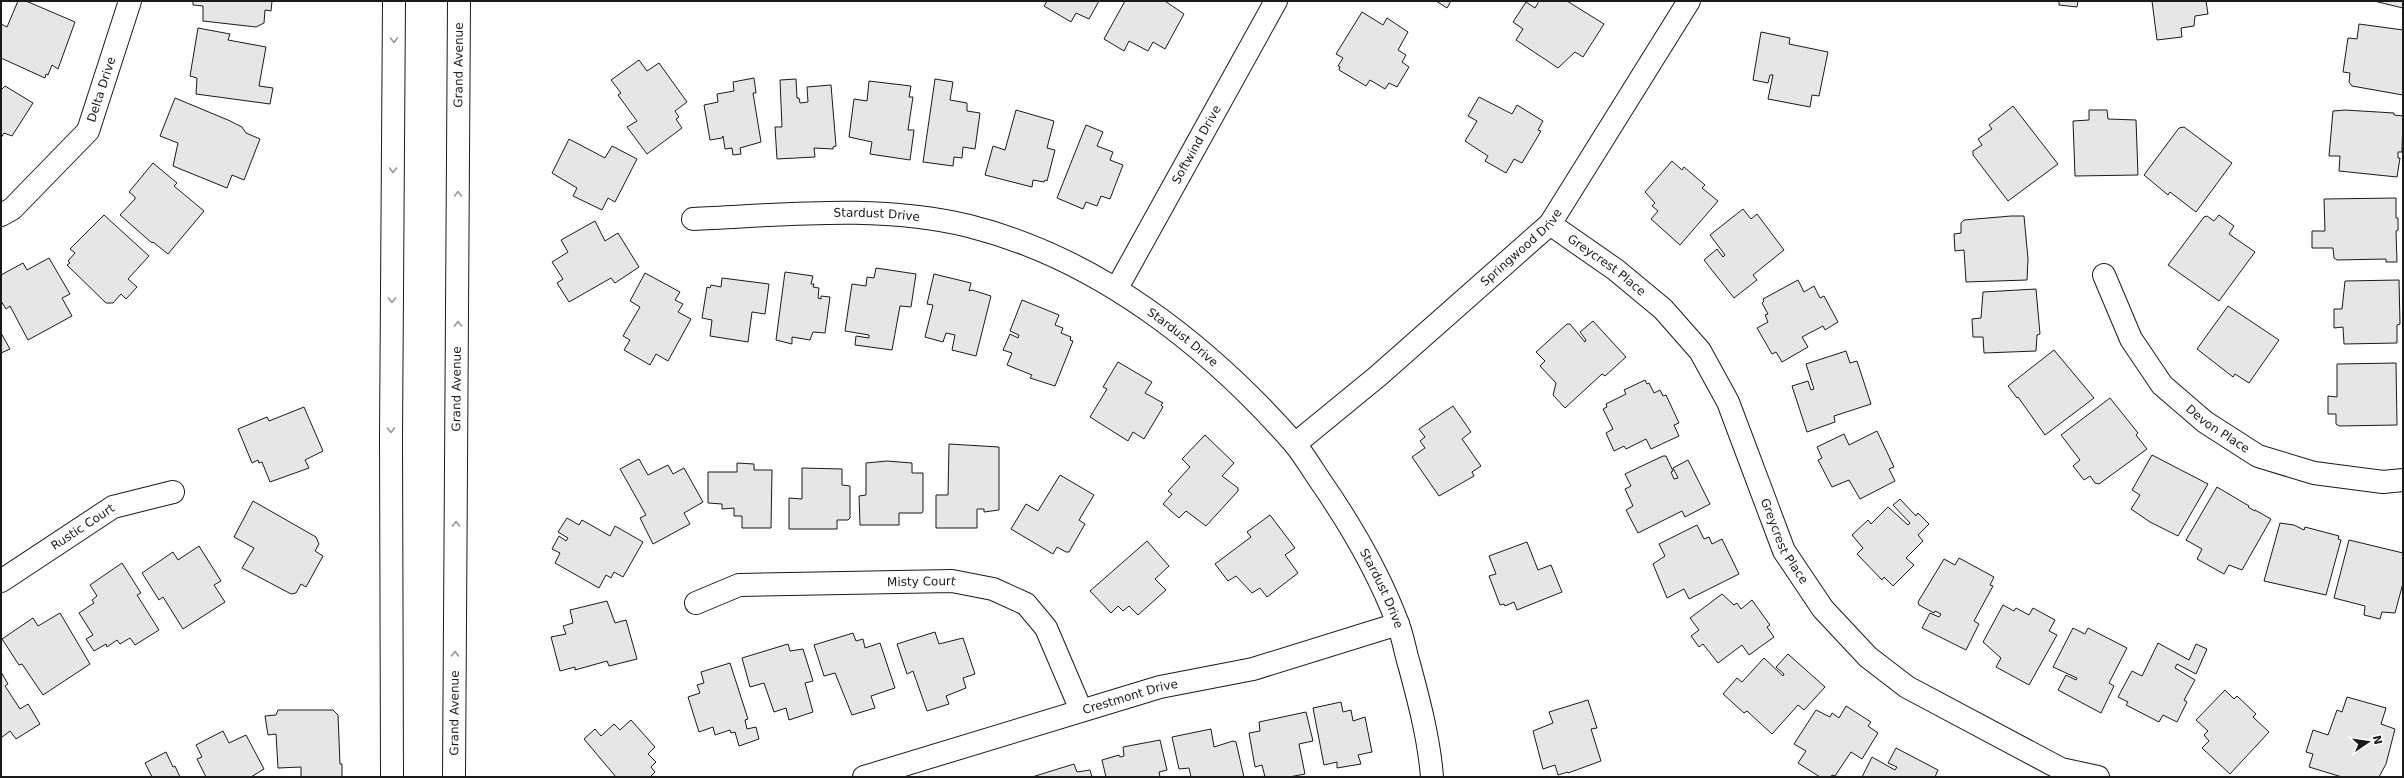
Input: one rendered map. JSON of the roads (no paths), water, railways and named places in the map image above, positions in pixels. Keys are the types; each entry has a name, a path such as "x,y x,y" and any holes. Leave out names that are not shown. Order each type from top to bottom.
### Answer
{"street":[{"name":"Delta Drive","path":"1,215 12,209 88,131 130,1"},
{"path":"392,777 390,437 394,1"},
{"name":"Grand Avenue","path":"454,777 459,1"},
{"name":"Softwind Drive","path":"1117,288 1276,1"},
{"name":"Springwood Drive","path":"1295,444 1378,376 1550,224 1689,1"},
{"name":"Stardust Drive","path":"693,219 838,212 902,214 969,226 1037,248 1117,288 1204,351 1295,444 1336,504 1367,558 1398,624 1414,686 1430,758 1432,777"},
{"name":"Greycrest Place","path":"1550,224 1616,270 1663,309 1700,351 1728,402 1784,551 1823,609 1868,657 1907,687 2061,768 2098,777"},
{"name":"Devon Place","path":"2104,275 2131,339 2162,385 2205,422 2258,456 2314,473 2383,482 2403,480"},
{"name":"Rustic Court","path":"1,581 113,507 173,492"},
{"name":"Misty Court","path":"696,603 739,585 952,581 993,589 1026,604 1046,628 1081,710"},
{"name":"Crestmont Drive","path":"864,777 1160,687 1253,669 1398,624"}]}
